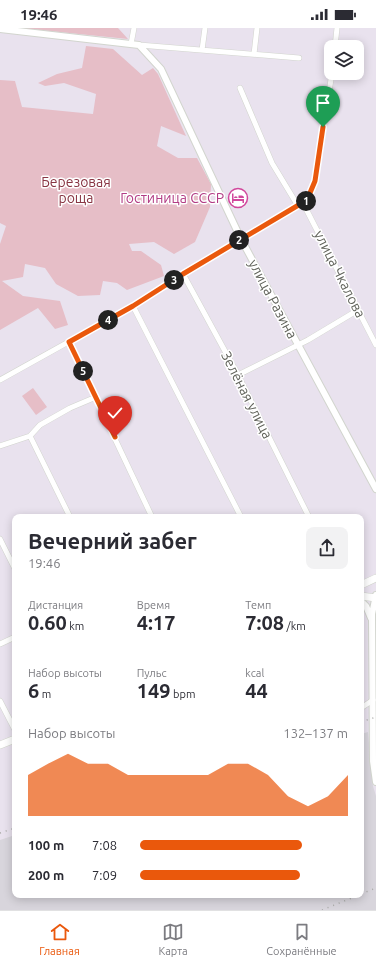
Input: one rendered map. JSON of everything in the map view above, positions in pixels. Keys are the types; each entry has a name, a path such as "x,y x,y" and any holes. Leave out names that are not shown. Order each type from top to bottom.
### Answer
{"main road":[{"path":"364,584 376,578"},
{"path":"364,596 376,597"},
{"path":"0,745 12,740"}],"street":[{"path":"131,44 134,28"},
{"path":"202,50 205,28"},
{"path":"254,54 257,28"},
{"path":"336,40 337,28"},
{"path":"0,29 139,45 299,58"},
{"name":"улица Разина","path":"139,45 161,69 240,239 376,489"},
{"path":"0,379 133,306 240,239 307,200 315,181 331,80"},
{"path":"240,88 272,163 298,206"},
{"name":"улица Чкалова","path":"303,203 376,345"},
{"name":"Зелёная улица","path":"183,274 238,375 308,514"},
{"path":"133,306 239,514"},
{"path":"238,375 298,345 358,310"},
{"path":"69,342 151,514"},
{"path":"0,446 30,436 40,425 70,408 96,397"},
{"path":"30,436 69,514"},
{"path":"0,539 12,563"},
{"path":"376,597 373,605 373,761 376,782"},
{"path":"364,604 373,624"},
{"path":"373,624 376,612"},
{"path":"0,644 12,638"},
{"path":"364,706 373,700"},
{"path":"0,701 12,724"}],"shaded area":[{"path":"368,732 373,786 376,796 376,910 0,910 0,840 12,836 12,898 364,898 364,733"}],"green space":[{"path":"20,28 118,28 128,39"},
{"name":"Березовая роща","path":"86,46 113,49 142,75 153,68 158,74 186,136 161,126 157,146 178,158 197,158 211,184 210,207 195,242 174,254 154,242 129,244 132,251 141,251 161,265 164,276 127,290 117,283 103,281 100,295 78,296 56,284 45,268 25,264 23,277 2,281 23,296 60,301 68,325 55,329 38,308 0,330 0,244 6,226 0,223 0,80 15,81 22,107 93,114 96,94 64,83 45,86 38,83 57,74 82,68"},
{"path":"33,388 47,407 36,415 22,396"}],"railway":[{"path":"364,721 376,717"},
{"path":"0,833 12,829"},
{"path":"364,893 376,888"},
{"path":"322,910 352,898"}],"place":[{"name":"Гостиница СССР","path":"238,198"}],"route":[{"path":"115,437 69,342 133,306 240,239 307,200 315,181 323,127"}]}
